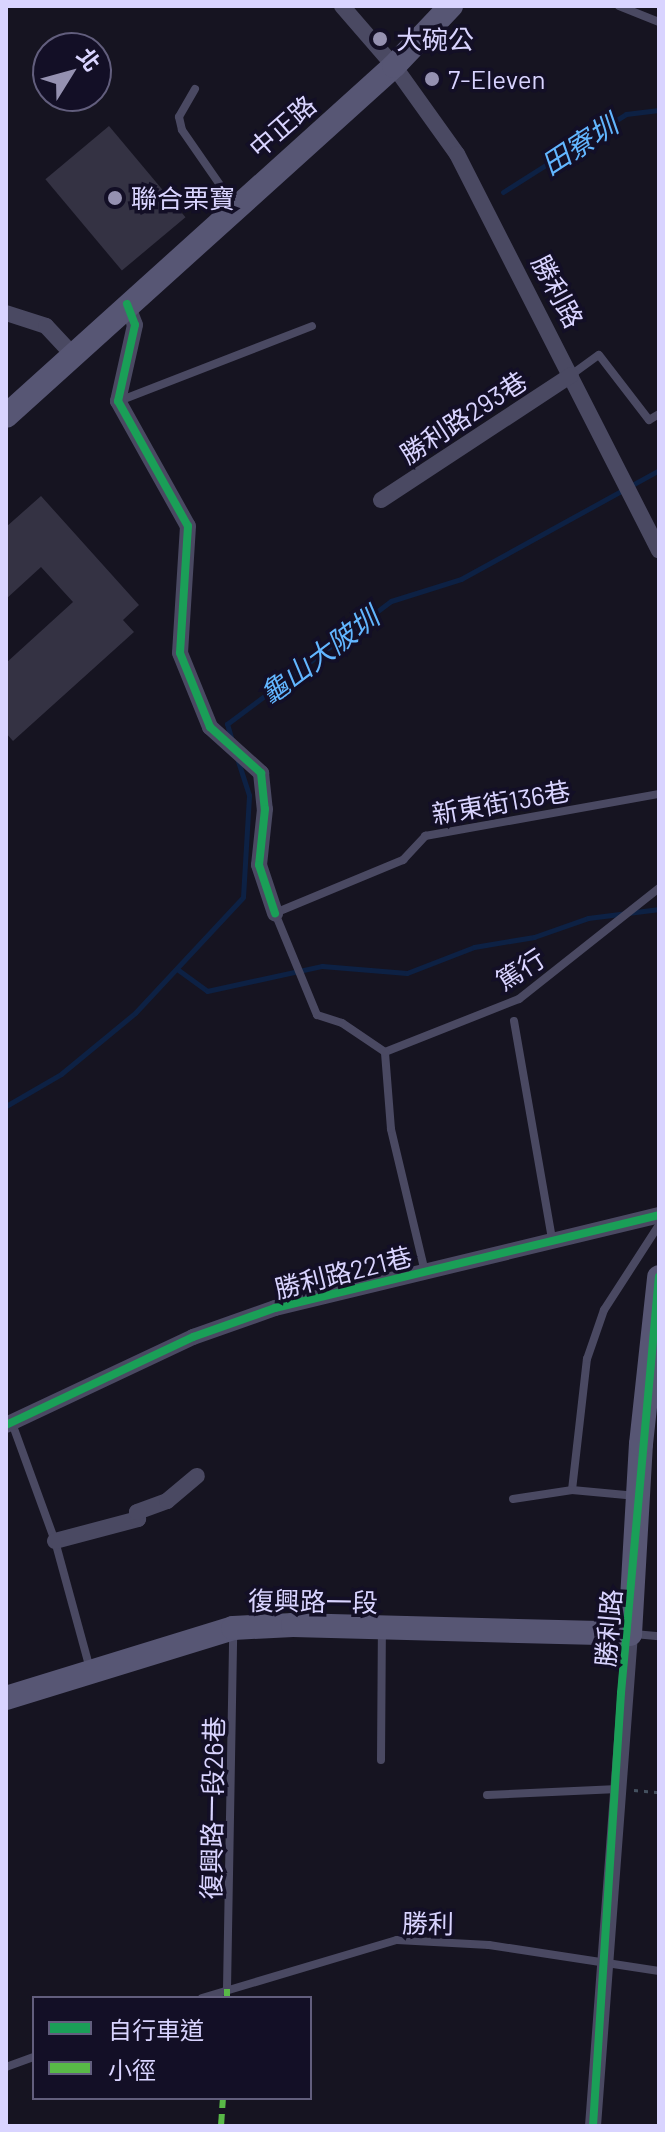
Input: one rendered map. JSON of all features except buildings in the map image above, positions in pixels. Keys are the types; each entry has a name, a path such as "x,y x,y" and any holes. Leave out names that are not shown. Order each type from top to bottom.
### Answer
{"street":[{"name":"勝利路","path":"342,6 394,66 457,154 659,550"},
{"name":"中正路","path":"6,416 234,205 394,66 451,6"},
{"path":"127,304 135,325 118,401 188,526 180,653 210,727 261,773 265,809 259,865 275,913"},
{"path":"6,313 46,326 72,354"},
{"name":"勝利路293巷","path":"381,500 571,375"},
{"name":"勝利路221巷","path":"9,1424 193,1337 275,1308 552,1238 659,1215"},
{"name":"勝利路","path":"593,2126 638,1496 655,1382 659,1277"},
{"path":"55,1541 138,1519 137,1512 167,1501 197,1476"},
{"name":"復興路一段","path":"6,1698 233,1628 630,1634"}],"lane":[{"path":"619,6 659,22"},
{"path":"195,89 179,117 182,130 234,205"},
{"path":"118,401 312,326"},
{"path":"571,375 599,355 649,420 659,414"},
{"name":"新東街136巷","path":"275,913 403,860 425,836 659,794"},
{"name":"篤行","path":"385,1052 519,999 659,888"},
{"path":"275,913 317,1015 342,1023 385,1052 391,1129 425,1272"},
{"path":"514,1021 552,1238"},
{"path":"572,1490 587,1359 604,1310 659,1225"},
{"path":"9,1424 55,1541 91,1672"},
{"path":"513,1499 572,1490 638,1496"},
{"name":"復興路一段26巷","path":"227,1989 233,1628"},
{"path":"381,1760 382,1630"},
{"path":"630,1634 659,1636"},
{"path":"487,1795 618,1789"},
{"name":"勝利","path":"208,1996 397,1940 489,1945 659,1971"},
{"path":"6,2067 32,2058"}],"path":[{"path":"618,1789 659,1792"}],"waterway":[{"name":"田寮圳","path":"503,192 626,114 659,110"},
{"name":"龜山大陂圳","path":"232,741 227,724 391,601 461,579 659,470"},
{"name":"龜山大陂圳","path":"6,1106 61,1074 135,1013 243,897 249,795 237,758"},
{"name":"龜山大陂圳","path":"177,969 207,991 322,966 407,973 474,947 534,937 588,918 659,909"}],"marked path":[{"path":"227,1989 227,1996"},
{"path":"221,2126 223,2100"}],"cycle path":[{"path":"127,304 135,325 118,401 188,526 180,653 210,727 261,773 265,809 259,865 275,913"},
{"path":"6,1425 193,1337 275,1308 659,1215"},
{"path":"593,2126 621,1693 659,1277"}],"place":[{"name":"大碗公","path":"380,39"},
{"name":"7-Eleven","path":"432,79"},
{"name":"聯合栗寶","path":"115,198"}]}
